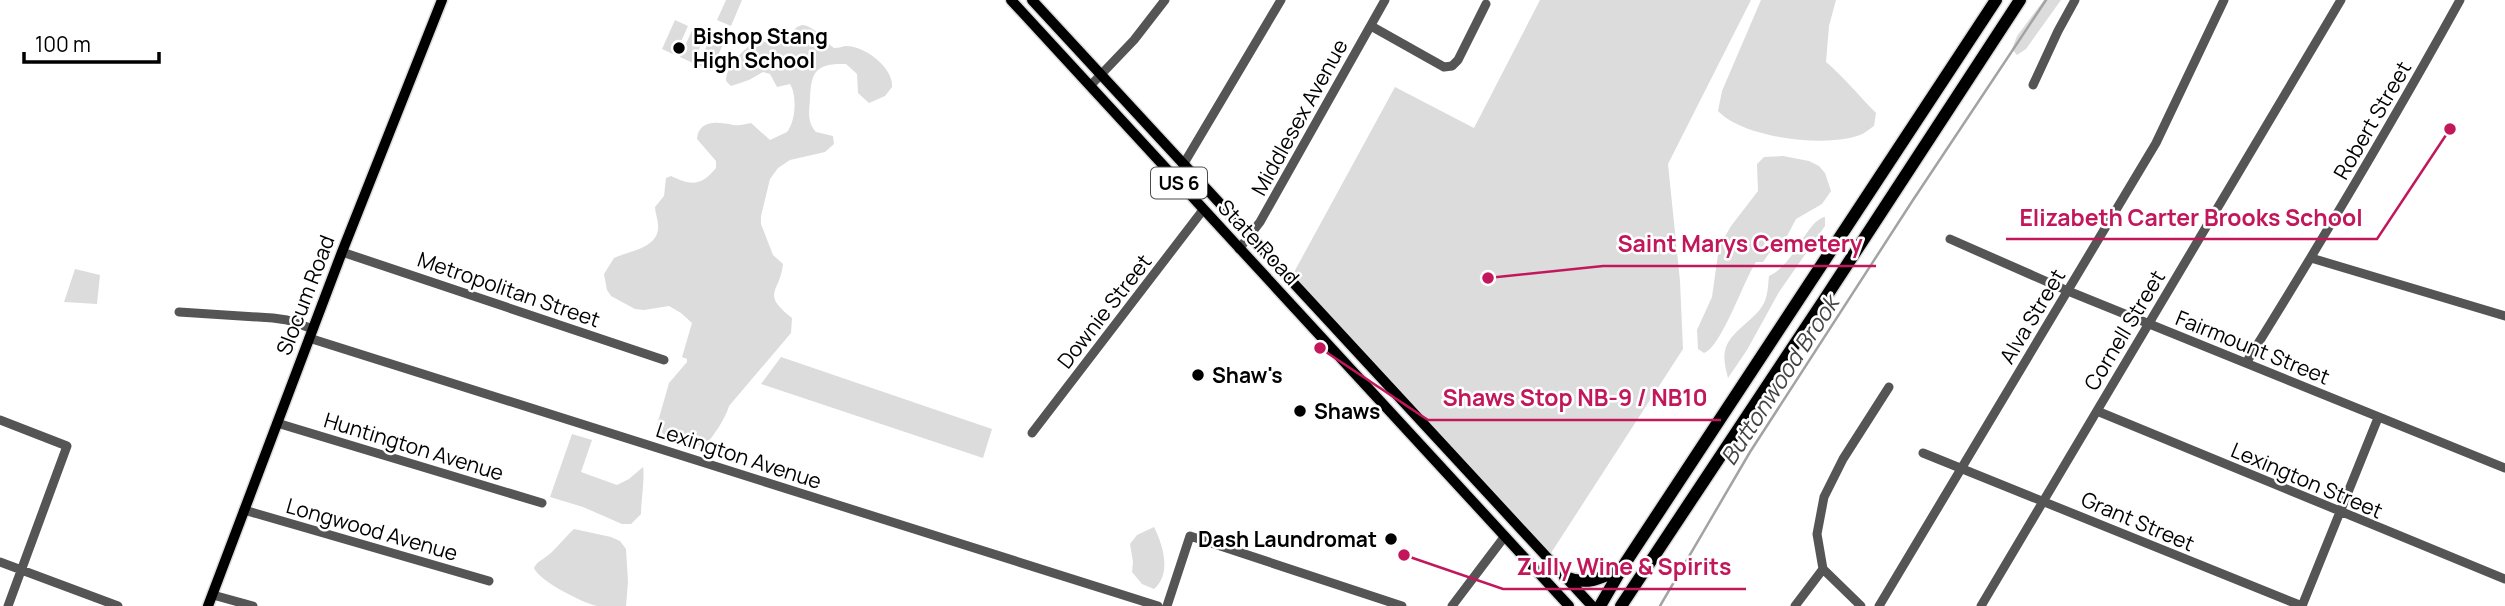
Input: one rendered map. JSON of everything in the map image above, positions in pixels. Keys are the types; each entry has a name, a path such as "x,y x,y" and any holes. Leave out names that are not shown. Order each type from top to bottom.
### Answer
{"highway":[{"path":"1600,606 1622,568 1996,0"},
{"path":"1620,606 2020,0"},
{"path":"1632,606 1665,554 1690,502"},
{"path":"1565,577 1578,581 1595,581 1622,568"}],"main road":[{"name":"Slocum Road","path":"211,600 342,252 442,0"},
{"name":"State Road","path":"1011,0 1394,416"},
{"name":"State Road","path":"1037,2 1101,76 1405,405"},
{"path":"1394,416 1405,405"},
{"name":"US 6","path":"1405,405 1592,606"},
{"name":"US 6","path":"1394,416 1569,606"}],"street":[{"path":"1090,86 1139,35 1165,0"},
{"path":"1184,165 1281,0"},
{"name":"Middlesex Avenue","path":"1239,249 1260,222 1385,0"},
{"path":"2034,85 2058,30 2075,0"},
{"name":"Alva Street","path":"1879,606 2156,143 2224,0"},
{"name":"Cornell Street","path":"1981,606 2341,0"},
{"name":"Robert Street","path":"2246,363 2311,258 2460,0"},
{"path":"1371,26 1444,67 1452,66 1458,60 1486,4"},
{"name":"Downie Street","path":"1032,433 1203,210"},
{"name":"Fairmount Street","path":"1950,239 2068,291 2505,468"},
{"name":"Metropolitan Street","path":"342,252 664,360"},
{"path":"2311,258 2505,316"},
{"name":"Lexington Avenue","path":"179,312 287,320 311,333 1158,606"},
{"path":"1861,606 1823,569 1817,534 1824,497 1843,459 1889,387"},
{"name":"Lexington Street","path":"2097,411 2505,579"},
{"path":"2302,606 2378,418"},
{"path":"0,420 67,446 8,606"},
{"name":"Huntington Avenue","path":"277,423 542,503"},
{"name":"Grant Street","path":"1923,453 2302,606"},
{"name":"Longwood Avenue","path":"244,510 489,581"},
{"path":"1167,606 1190,536 1402,606"},
{"path":"1452,606 1505,536"},
{"path":"0,562 118,606"},
{"path":"1795,606 1823,569"},
{"path":"211,600 253,606"}],"shaded area":[{"path":"726,0 742,0 731,26 717,20"},
{"path":"1540,0 1751,0 1668,164 1680,281 1683,349 1551,553 1293,274 1395,87 1474,128"},
{"path":"1761,0 1836,0 1829,26 1826,62 1876,113 1874,126 1860,135 1845,139 1827,141 1786,138 1746,128 1718,111 1722,91"},
{"path":"2044,0 2061,0 2026,49 2017,55 2012,49 2017,36"},
{"path":"675,20 688,26 675,55 662,49"},
{"path":"802,25 815,31 834,48 853,47 869,54 888,72 892,87 885,96 869,103 858,93 857,74 846,64 827,65 814,76 810,121 816,132 833,136 834,144 825,152 790,160 778,168 770,179 761,216 761,224 773,255 783,264 774,298 792,318 791,333 729,406 708,442 700,445 686,444 670,438 659,430 657,425 669,383 687,362 687,359 682,357 692,323 669,306 635,309 611,296 604,274 614,258 642,248 654,239 658,225 655,207 664,196 666,178 671,176 691,183 701,181 716,168 716,161 697,139 702,128 710,123 751,123 770,140 787,132 794,108 794,95 790,84 777,87 770,74 763,72 731,86 726,81 729,70 745,49 755,42 781,42"},
{"path":"693,28 706,34 693,63 680,57"},
{"path":"711,36 724,42 711,71 698,65"},
{"path":"1783,156 1809,161 1819,166 1825,173 1831,191 1822,204 1796,219 1787,236 1777,242 1763,262 1756,262 1725,327 1711,348 1704,353 1698,349 1697,330 1712,297 1719,247 1731,226 1758,191 1757,164 1764,157"},
{"path":"1825,217 1825,226 1779,292 1728,378 1724,357 1727,344 1764,303 1769,276 1786,262 1812,226"},
{"path":"75,269 100,275 97,304 64,302"},
{"path":"781,357 992,429 983,458 761,384"},
{"path":"572,434 592,440 581,472 617,485 643,467 641,514 631,524 622,524 583,507 550,497"},
{"path":"1154,527 1163,551 1164,568 1160,583 1154,589 1142,584 1132,572 1130,544 1137,535"},
{"path":"574,529 611,537 620,541 626,549 626,606 597,606 582,601 552,585 534,568"}],"waterway":[{"name":"Buttonwood Brook","path":"1660,606 1750,452 2046,0"}],"place":[{"name":"Bishop Stang High School","path":"679,48"},
{"name":"Elizabeth Carter Brooks School","path":"2450,129"},
{"name":"Saint Marys Cemetery","path":"1488,278"},
{"name":"Shaws Stop NB-9 / NB10","path":"1320,348"},
{"name":"Shaw's","path":"1198,375"},
{"name":"Shaws","path":"1300,411"},
{"name":"Dash Laundromat","path":"1391,539"},
{"name":"Zully Wine & Spirits","path":"1404,555"}]}
